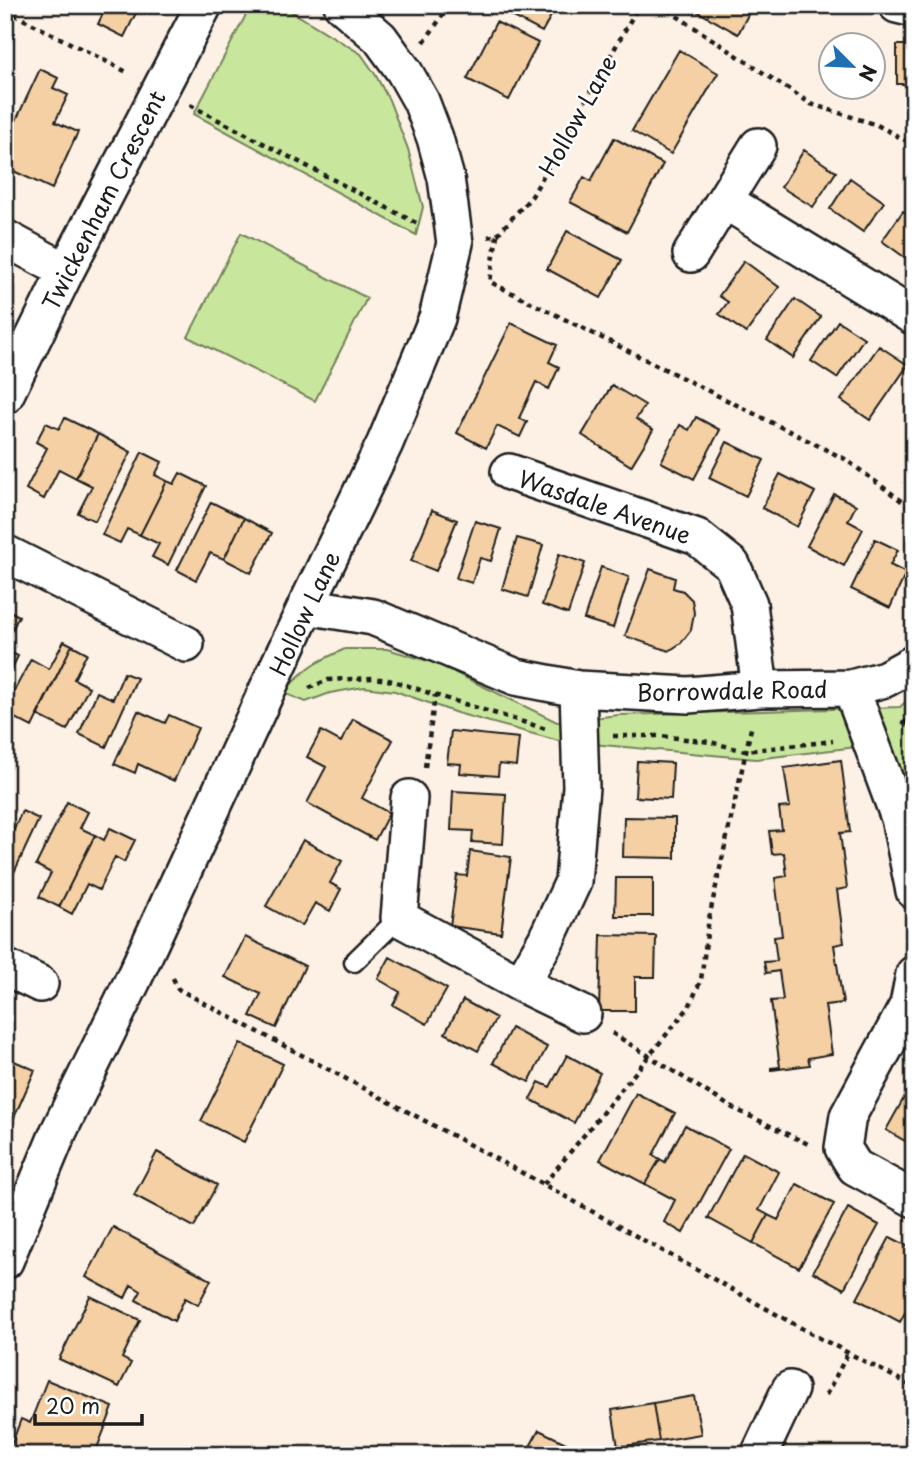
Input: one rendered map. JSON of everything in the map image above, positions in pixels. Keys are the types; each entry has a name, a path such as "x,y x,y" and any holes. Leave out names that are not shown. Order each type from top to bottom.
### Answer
{"street":[{"name":"Twickenham Crescent","path":"5,396 65,271 204,5"},
{"path":"342,5 380,38 404,71 421,101 446,178 455,243"},
{"path":"897,5 914,9"},
{"path":"691,254 758,146"},
{"path":"725,201 914,317"},
{"path":"5,238 65,271"},
{"name":"Hollow Lane","path":"5,1261 58,1133 154,936 306,606 385,443 437,318 455,243"},
{"name":"Wasdale Avenue","path":"509,472 697,537 732,565 749,604 760,689"},
{"path":"5,553 186,644"},
{"name":"Borrowdale Road","path":"306,606 373,617 516,677 578,689 688,695 760,689 851,688 885,679 914,663"},
{"path":"851,688 906,817 914,891"},
{"path":"521,984 546,940 573,882 581,787 578,689"},
{"path":"409,798 399,918 583,1014"},
{"path":"5,967 40,984"},
{"path":"914,974 908,1005 848,1116 843,1148 855,1167 914,1199"},
{"path":"759,1455 790,1389"}],"lane":[{"path":"354,962 399,918"}],"path":[{"name":"Hollow Lane","path":"497,234 532,196 639,5"},
{"path":"660,5 811,104 877,125 914,145"},
{"path":"5,10 455,243 497,234 490,282 845,458 914,510"},
{"path":"543,1184 689,1007 701,980 709,918 760,689"},
{"path":"409,798 424,780 435,695"},
{"path":"907,722 914,735"},
{"path":"154,936 178,989 914,1387"},
{"path":"583,1014 731,1107 810,1145 843,1148"}],"green space":[{"path":"264,5 278,5 289,10 361,54 375,74 389,100 408,149 423,207 416,235 194,114 248,11"},
{"path":"241,233 367,298 315,401 188,337"},
{"path":"345,649 387,649 435,663 557,722 619,715 900,707 914,694 914,727 911,730 914,733 914,787 899,771 856,747 756,759 559,741 457,713 395,691 364,687 330,693 306,702 284,693 312,666"}],"building":[{"path":"107,5 140,5 124,37 98,24"},
{"path":"510,5 557,5 542,32 506,13"},
{"path":"698,5 753,5 738,34 695,10"},
{"path":"496,22 538,43 509,100 467,79"},
{"path":"897,45 914,45 914,84 897,84"},
{"path":"679,50 718,73 671,154 632,131"},
{"path":"40,69 58,78 53,88 68,95 55,122 78,132 52,189 5,167 5,144"},
{"path":"614,138 663,164 627,232 570,202 584,177 591,181"},
{"path":"804,150 836,172 813,207 781,187"},
{"path":"850,178 884,202 863,232 830,209"},
{"path":"903,211 914,218 914,264 882,241"},
{"path":"567,231 622,260 601,298 547,269"},
{"path":"744,261 779,287 746,333 719,314 728,302 719,296"},
{"path":"795,299 821,317 793,358 767,340"},
{"path":"838,321 864,338 837,378 811,361"},
{"path":"511,323 557,345 549,362 559,367 549,389 536,382 519,418 527,422 520,437 497,426 486,448 457,433"},
{"path":"879,346 908,365 870,420 841,400"},
{"path":"612,385 645,405 636,419 653,430 631,466 582,435"},
{"path":"696,417 720,430 694,479 661,462 680,425 689,430"},
{"path":"65,418 98,434 76,478 59,469 44,499 26,489 47,448 36,442 46,423 59,429"},
{"path":"98,434 131,452 95,521 78,513 92,486 76,478"},
{"path":"727,442 764,460 746,496 709,478"},
{"path":"142,452 162,462 155,475 167,481 140,535 127,529 120,543 102,535"},
{"path":"180,473 206,486 168,565 152,557 159,544 140,535 167,481 174,484"},
{"path":"780,474 815,492 797,527 762,508"},
{"path":"834,494 856,505 848,521 863,529 844,566 807,546"},
{"path":"211,502 244,518 224,559 210,553 196,580 177,570"},
{"path":"432,510 457,520 436,571 411,561"},
{"path":"244,518 272,533 251,573 224,559"},
{"path":"475,521 501,529 491,561 480,558 472,583 456,578"},
{"path":"517,538 543,545 528,597 502,589"},
{"path":"875,539 898,550 890,565 906,573 890,608 851,589"},
{"path":"559,554 585,563 568,614 542,605"},
{"path":"601,567 629,577 613,628 584,619"},
{"path":"650,569 675,578 673,588 683,591 692,600 694,613 691,630 681,643 669,651 625,636"},
{"path":"6,609 19,616 5,644 5,611"},
{"path":"64,641 72,645 32,727 5,713 5,708 31,659 49,669"},
{"path":"72,645 87,653 74,679 89,687 67,730 37,715"},
{"path":"5,650 18,656 5,683"},
{"path":"124,673 137,678 106,747 79,734 97,692 113,699"},
{"path":"138,711 165,723 169,715 198,728 174,781 138,764 135,773 114,764"},
{"path":"353,719 393,740 362,798 389,813 375,840 307,803 326,767 307,757 321,731 341,742"},
{"path":"451,731 519,738 516,766 499,764 498,776 460,773 461,764 447,763"},
{"path":"841,760 850,832 840,833 847,888 837,890 844,943 834,945 843,1003 825,1005 832,1054 808,1058 810,1065 771,1070 780,1067 771,1001 783,1000 779,971 766,973 764,962 777,961 774,937 782,936 775,878 787,876 784,853 772,854 769,831 782,830 779,808 790,807 784,768"},
{"path":"637,761 673,763 671,799 635,797"},
{"path":"453,791 506,794 503,844 472,842 473,831 451,830"},
{"path":"67,802 88,812 80,828 95,835 59,907 39,897 51,873 36,865"},
{"path":"22,811 39,819 11,879 5,876 5,824 14,829"},
{"path":"624,817 675,818 675,858 623,857"},
{"path":"110,828 135,840 124,862 115,857 99,890 87,884 72,914 59,907 95,835 104,840"},
{"path":"303,840 342,861 330,883 341,889 330,911 315,903 302,926 266,906"},
{"path":"470,851 511,857 501,933 450,926 457,875 467,876"},
{"path":"616,878 653,878 653,916 615,916"},
{"path":"601,935 656,936 655,977 635,977 635,1011 599,1011"},
{"path":"245,937 305,966 276,1028 250,1016 261,994 225,977"},
{"path":"390,957 447,989 427,1024 393,1005 400,992 378,979"},
{"path":"463,1000 496,1018 478,1051 445,1033"},
{"path":"511,1028 547,1047 529,1082 493,1063"},
{"path":"240,1043 283,1064 244,1142 201,1121"},
{"path":"567,1055 600,1073 574,1123 530,1099 539,1082 550,1087"},
{"path":"5,1057 35,1070 13,1120 5,1117"},
{"path":"914,1080 914,1146 886,1130"},
{"path":"636,1093 675,1113 653,1155 660,1159 645,1184 600,1160"},
{"path":"685,1125 729,1149 683,1233 664,1222 675,1200 645,1184 660,1159 665,1162"},
{"path":"157,1152 217,1185 194,1227 134,1195"},
{"path":"743,1153 779,1172 759,1210 768,1215 753,1243 708,1218"},
{"path":"797,1184 834,1204 799,1268 753,1243 768,1215 778,1220"},
{"path":"848,1208 879,1225 844,1289 813,1272"},
{"path":"113,1227 211,1280 198,1305 185,1298 174,1321 136,1300 141,1291 131,1285 125,1298 86,1277"},
{"path":"890,1237 914,1249 914,1296 900,1322 857,1299"},
{"path":"90,1296 140,1320 122,1358 131,1363 119,1387 59,1359"},
{"path":"47,1380 113,1407 96,1451 106,1455 8,1454 21,1419 30,1423"},
{"path":"694,1396 701,1434 659,1441 653,1403"},
{"path":"653,1403 659,1441 618,1447 612,1410"},
{"path":"539,1430 574,1447 570,1455 517,1455 520,1449 527,1452"}]}
